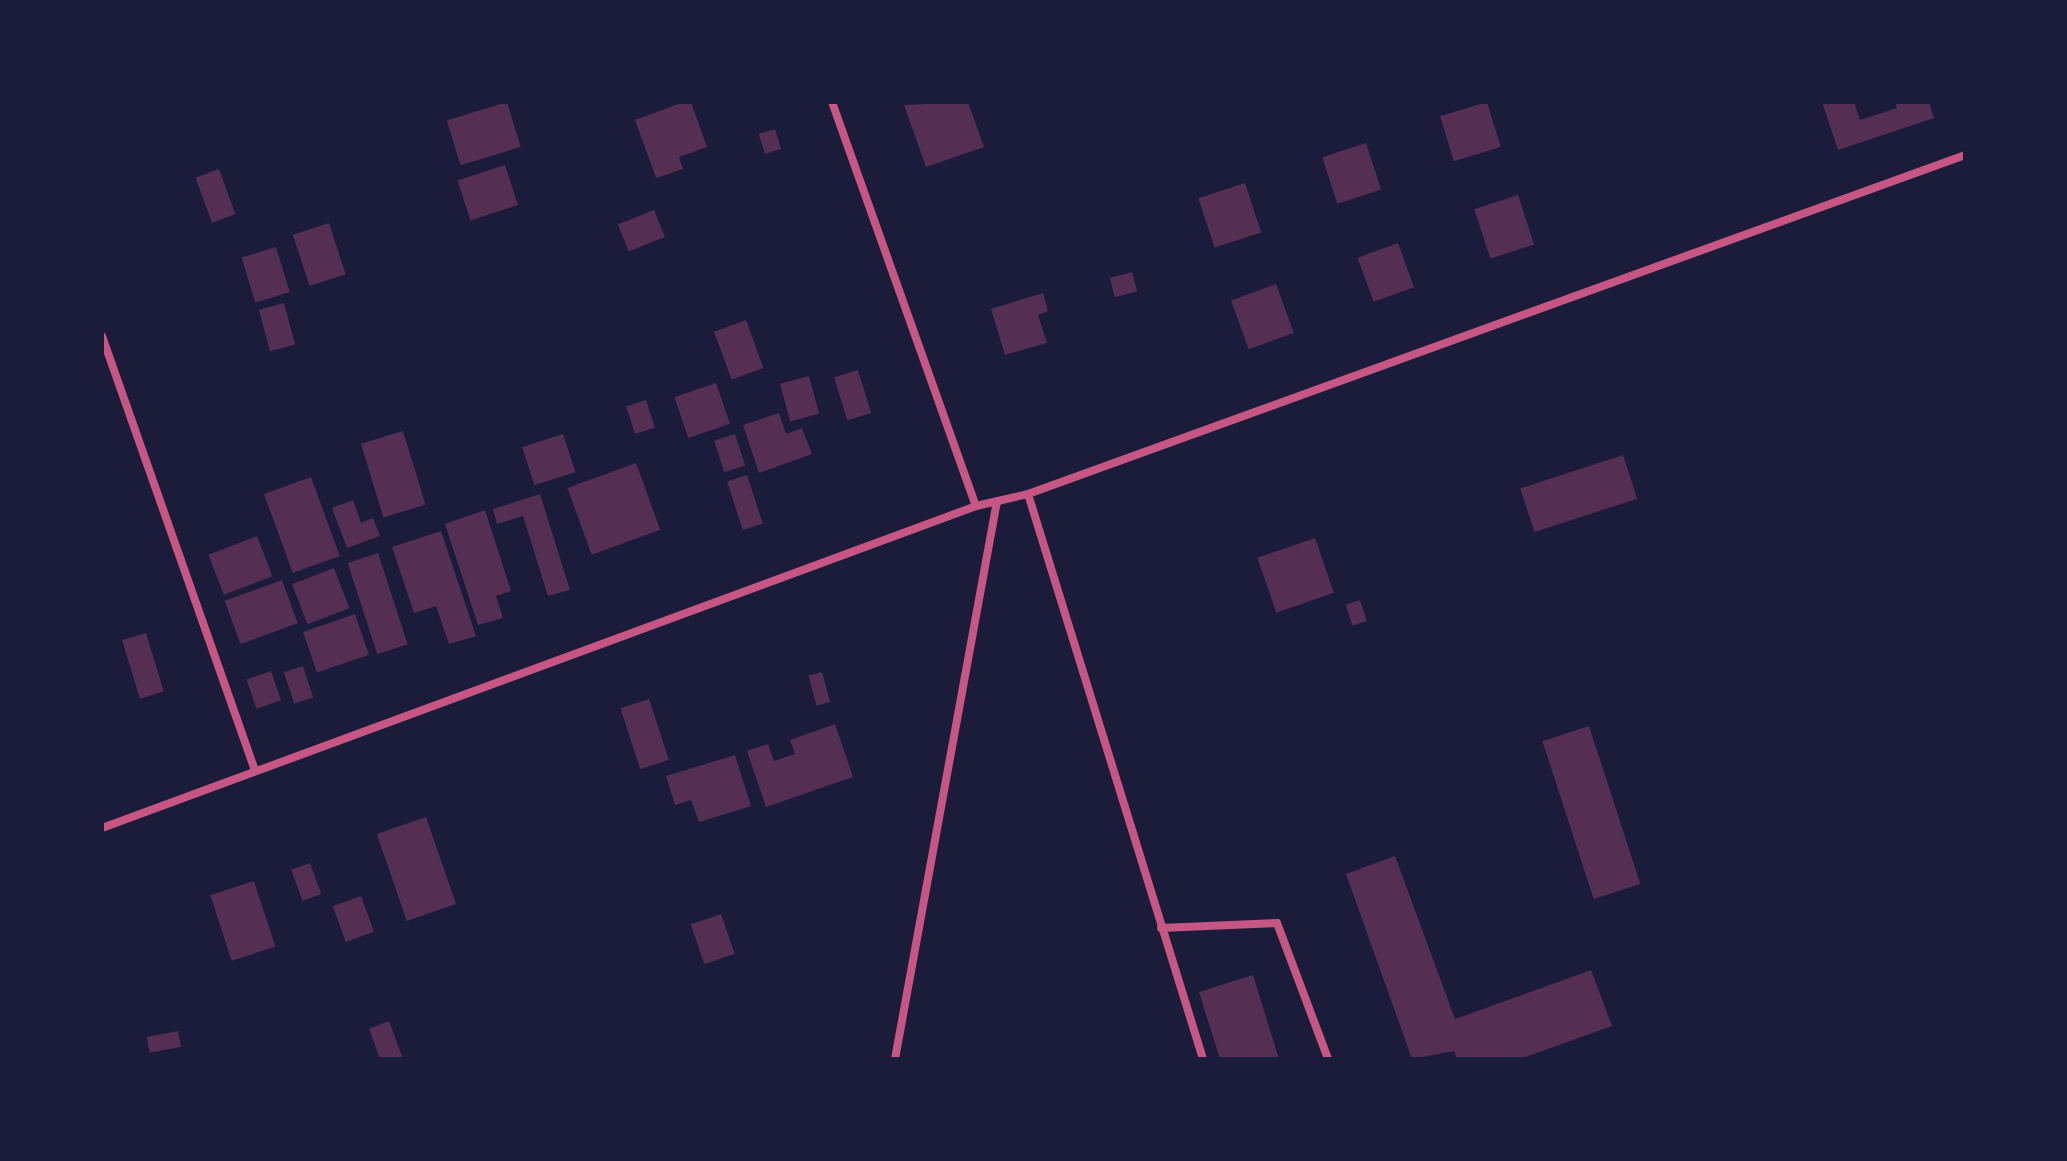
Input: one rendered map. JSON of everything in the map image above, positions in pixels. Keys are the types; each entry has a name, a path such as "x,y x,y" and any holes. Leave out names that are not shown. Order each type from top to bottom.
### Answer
{"street":[{"path":"832,102 976,506"},
{"path":"102,828 976,506 1028,494 1965,155"},
{"path":"102,336 255,770"},
{"path":"1028,494 1203,1059"},
{"path":"895,1059 997,501"},
{"path":"1161,928 1277,923 1328,1059"}],"building":[{"path":"507,102 521,147 460,165 447,120"},
{"path":"691,102 707,147 679,157 683,169 656,178 635,120"},
{"path":"968,102 984,147 926,167 904,105"},
{"path":"1487,102 1501,147 1454,161 1440,116"},
{"path":"1822,102 1854,102 1860,120 1897,108 1895,102 1929,102 1934,118 1838,150"},
{"path":"775,129 781,149 765,154 759,134"},
{"path":"1366,143 1381,190 1337,204 1322,157"},
{"path":"505,165 518,205 470,220 457,180"},
{"path":"219,169 235,214 212,223 196,178"},
{"path":"1245,183 1261,232 1214,248 1198,198"},
{"path":"1518,195 1534,244 1490,259 1474,209"},
{"path":"654,210 665,237 629,251 618,225"},
{"path":"329,223 346,274 310,286 293,235"},
{"path":"1398,243 1414,287 1374,302 1358,258"},
{"path":"276,247 290,292 255,302 242,258"},
{"path":"1132,272 1137,291 1115,297 1110,278"},
{"path":"1276,284 1294,333 1249,349 1231,300"},
{"path":"1043,293 1048,311 1038,315 1047,343 1005,355 991,309"},
{"path":"284,303 295,345 270,351 259,310"},
{"path":"746,320 763,368 731,380 714,332"},
{"path":"858,370 871,413 847,420 834,377"},
{"path":"809,376 819,414 790,421 780,384"},
{"path":"716,383 730,424 688,438 674,397"},
{"path":"646,400 655,428 635,434 626,406"},
{"path":"779,413 786,434 802,428 812,454 759,473 743,425"},
{"path":"403,431 426,505 383,517 361,444"},
{"path":"563,434 575,472 534,485 522,447"},
{"path":"735,434 745,465 724,472 714,441"},
{"path":"1623,455 1637,499 1535,532 1520,488"},
{"path":"636,463 660,530 592,555 567,488"},
{"path":"747,475 763,524 743,530 727,481"},
{"path":"311,477 340,556 293,573 264,494"},
{"path":"540,494 570,590 548,596 523,516 497,524 493,509"},
{"path":"353,500 361,523 373,518 380,536 347,548 332,508"},
{"path":"485,510 511,591 496,596 503,618 478,625 445,524"},
{"path":"441,531 476,636 449,644 436,606 414,613 392,547"},
{"path":"257,536 272,576 224,595 208,555"},
{"path":"1315,538 1334,593 1276,613 1257,558"},
{"path":"378,553 408,644 377,654 348,563"},
{"path":"334,568 349,608 307,624 292,584"},
{"path":"282,580 298,623 240,644 225,601"},
{"path":"1360,600 1367,621 1353,626 1346,605"},
{"path":"355,614 369,655 317,673 303,632"},
{"path":"146,633 164,691 140,699 122,640"},
{"path":"303,666 313,697 294,704 284,672"},
{"path":"271,671 281,700 257,709 246,679"},
{"path":"822,672 830,702 817,706 808,676"},
{"path":"649,699 669,760 640,769 620,708"},
{"path":"835,724 853,777 766,807 747,751 768,744 774,761 795,754 790,740"},
{"path":"1589,726 1640,884 1594,899 1542,741"},
{"path":"735,755 751,806 699,822 691,800 675,805 666,776"},
{"path":"426,817 456,904 407,921 377,834"},
{"path":"1395,856 1455,1019 1591,970 1612,1026 1520,1059 1457,1059 1454,1051 1412,1059 1346,874"},
{"path":"310,863 321,894 302,901 291,870"},
{"path":"254,881 275,947 232,961 210,895"},
{"path":"361,896 374,932 346,942 333,906"},
{"path":"721,914 735,954 704,964 691,924"},
{"path":"1253,975 1279,1059 1220,1059 1199,992"},
{"path":"389,1021 403,1059 380,1059 369,1029"},
{"path":"178,1031 181,1047 150,1053 147,1037"}]}
